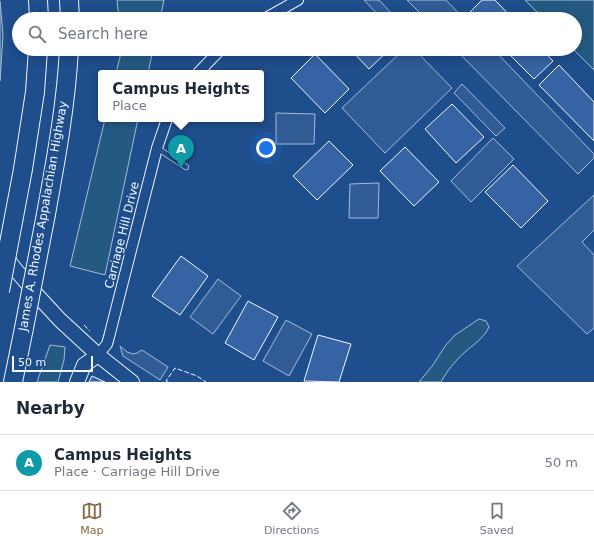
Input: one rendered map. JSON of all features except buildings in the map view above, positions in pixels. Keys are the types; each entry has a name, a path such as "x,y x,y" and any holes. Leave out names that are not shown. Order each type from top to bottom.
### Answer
{"highway":[{"path":"38,0 39,12"},
{"path":"69,0 70,12"},
{"path":"0,291 23,169 35,92 38,56"},
{"name":"James A. Rhodes Appalachian Highway","path":"13,382 46,214 62,116 68,56"}],"main road":[{"path":"0,246 11,264 60,320 125,380"},
{"path":"77,382 84,365 98,355"}],"street":[{"path":"277,12 298,0"},
{"path":"201,70 215,56"},
{"name":"Carriage Hill Drive","path":"98,355 109,337 157,148 166,122"}],"lane":[{"path":"157,148 186,167"}],"shaded area":[{"path":"117,0 164,0 161,12 118,12"},
{"path":"364,0 379,0 390,12 375,12"},
{"path":"407,0 446,0 457,12 419,12"},
{"path":"525,0 594,0 594,70 580,56 582,56 582,12 537,12"},
{"path":"0,1 3,35 0,81"},
{"path":"120,56 152,56 149,70 117,70"},
{"path":"397,56 421,56 452,88 385,153 342,108"},
{"path":"462,56 500,56 594,154 594,158 578,174"},
{"path":"462,84 505,128 496,136 454,93"},
{"path":"276,113 315,114 314,144 276,144"},
{"path":"104,122 137,122 105,275 70,266"},
{"path":"493,138 514,159 471,202 451,181"},
{"path":"379,183 378,218 349,218 350,184"},
{"path":"594,195 594,230 582,242 594,255 594,328 587,334 517,266"},
{"path":"218,279 241,296 213,334 190,317"},
{"path":"479,319 486,321 489,327 487,331 482,338 465,352 455,363 441,382 419,382 433,365 445,346 455,335"},
{"path":"286,320 312,334 289,376 263,361"},
{"path":"50,345 65,347 64,360 58,382 37,382"},
{"path":"120,346 127,352 133,354 142,350 168,367 160,380 123,356"}],"fence":[{"path":"84,325 90,331"},
{"path":"168,382 166,381 175,368 197,376 206,382"}],"place":[{"name":"Campus Heights","path":"181,168"}]}
